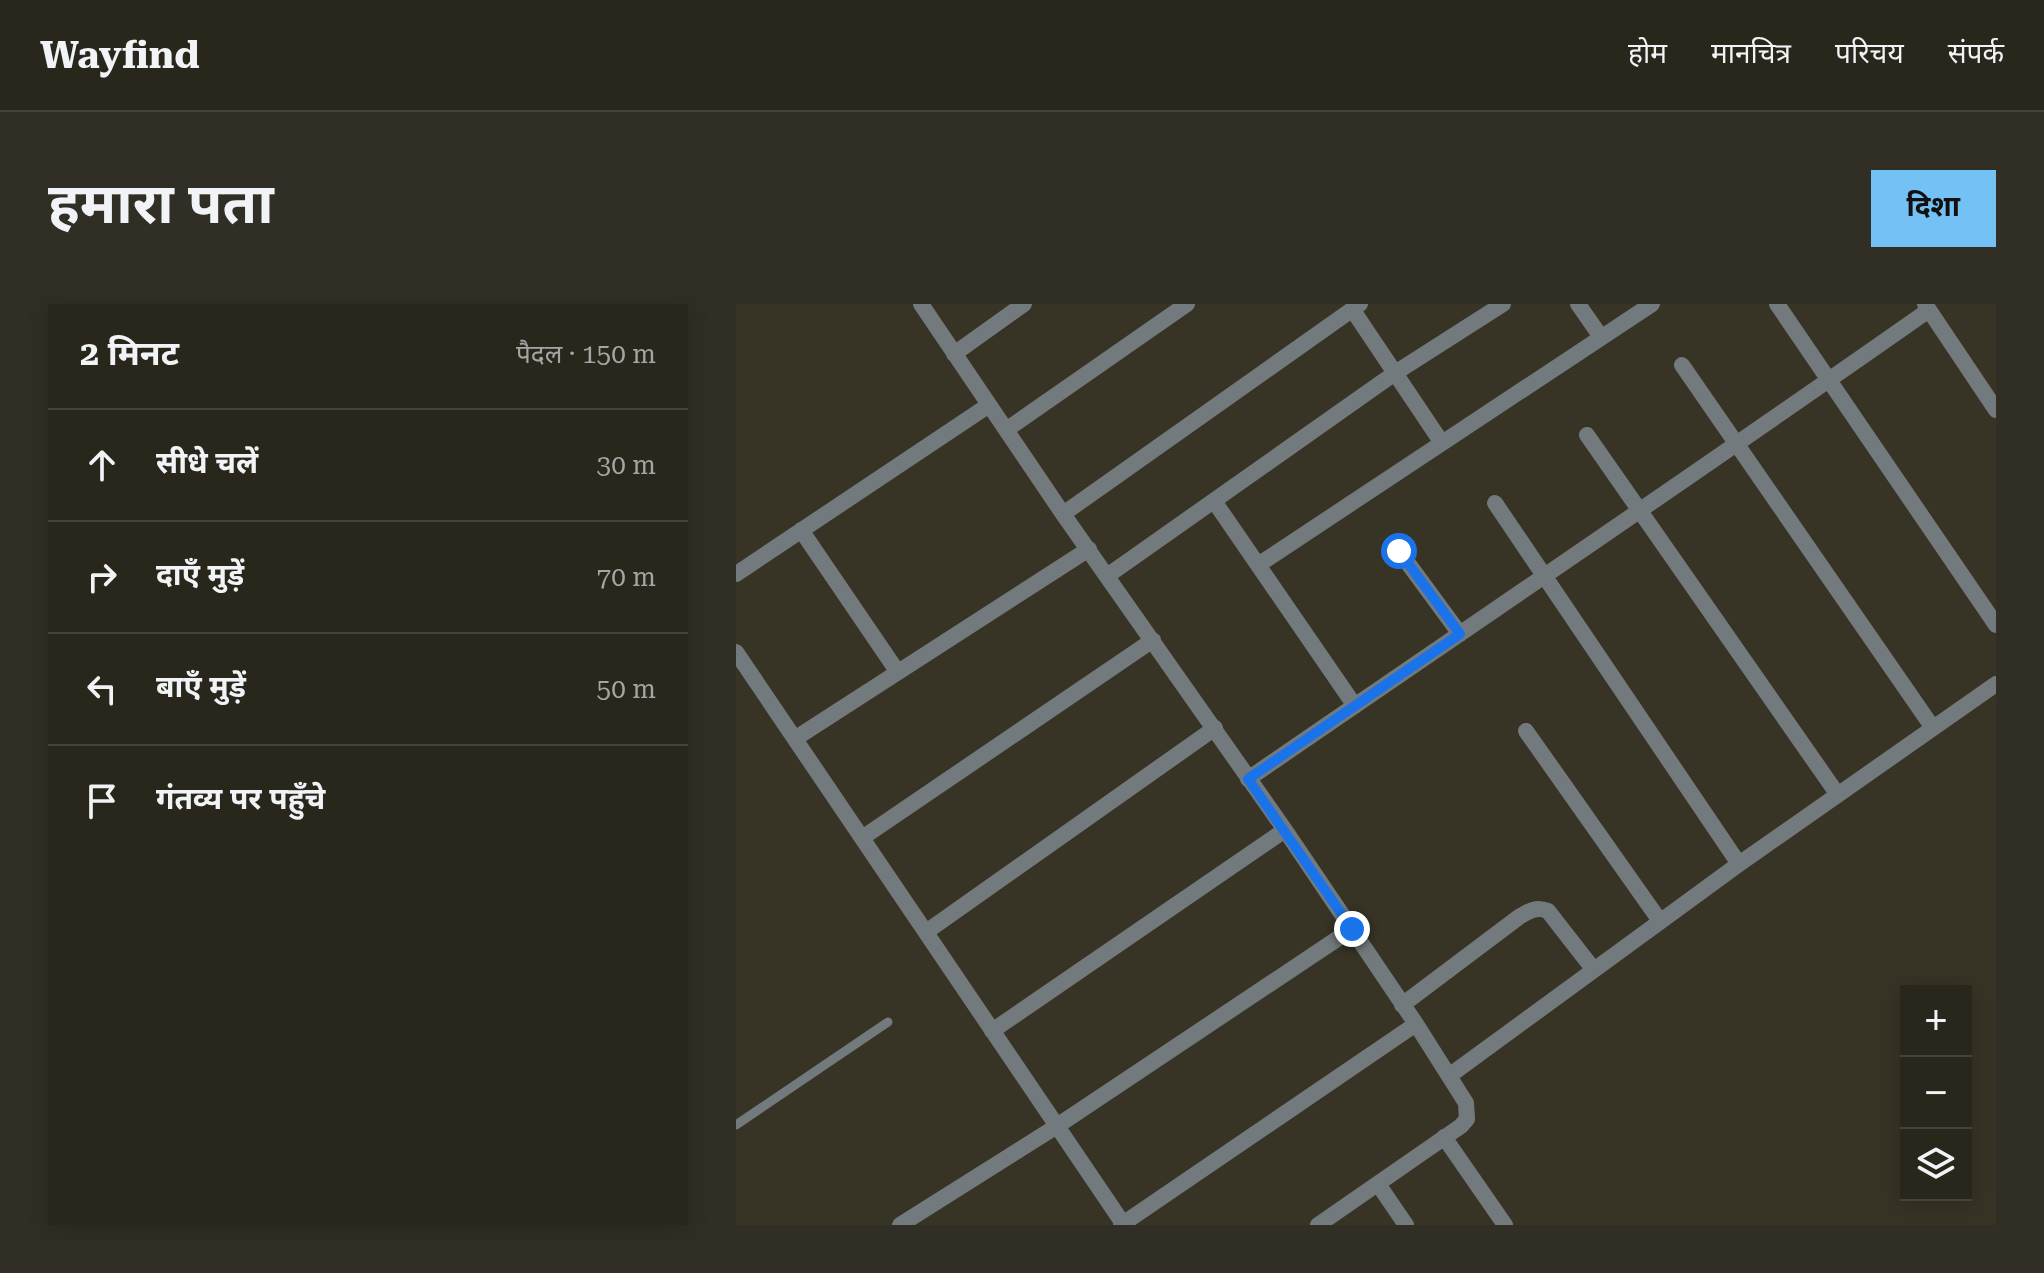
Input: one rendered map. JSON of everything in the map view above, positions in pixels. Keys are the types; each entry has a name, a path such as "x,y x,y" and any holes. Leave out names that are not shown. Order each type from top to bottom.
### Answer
{"street":[{"path":"921,304 1063,514 1285,830 1466,1103 1467,1119 1461,1126 1318,1225"},
{"path":"954,354 1024,304"},
{"path":"1006,430 1187,304"},
{"path":"1107,576 1395,373 1503,304"},
{"path":"1578,304 1601,337"},
{"path":"1258,565 1652,304"},
{"path":"1777,304 1996,625"},
{"path":"1063,514 1356,306 1395,373 1442,443"},
{"path":"1248,779 1739,444 1927,307 1996,410"},
{"path":"1682,365 1933,728"},
{"path":"736,574 989,405"},
{"path":"1587,435 1838,795"},
{"path":"1214,501 1355,706"},
{"path":"1495,503 1739,864"},
{"path":"801,530 897,671"},
{"path":"796,738 1089,549"},
{"path":"1399,551 1460,634"},
{"path":"862,838 1153,640"},
{"path":"736,652 1123,1225 1416,1024"},
{"path":"1449,1076 1739,864 1996,684"},
{"path":"926,932 1215,728"},
{"path":"1526,731 1660,921"},
{"path":"992,1031 1285,830"},
{"path":"1402,1005 1530,910 1541,908 1548,911 1594,970"},
{"path":"900,1225 1057,1126 1352,929"},
{"path":"1444,1137 1505,1225"},
{"path":"1378,1184 1406,1225"}],"lane":[{"path":"736,1125 888,1022"}],"route":[{"path":"1352,929 1248,779 1460,634 1399,551"}]}
